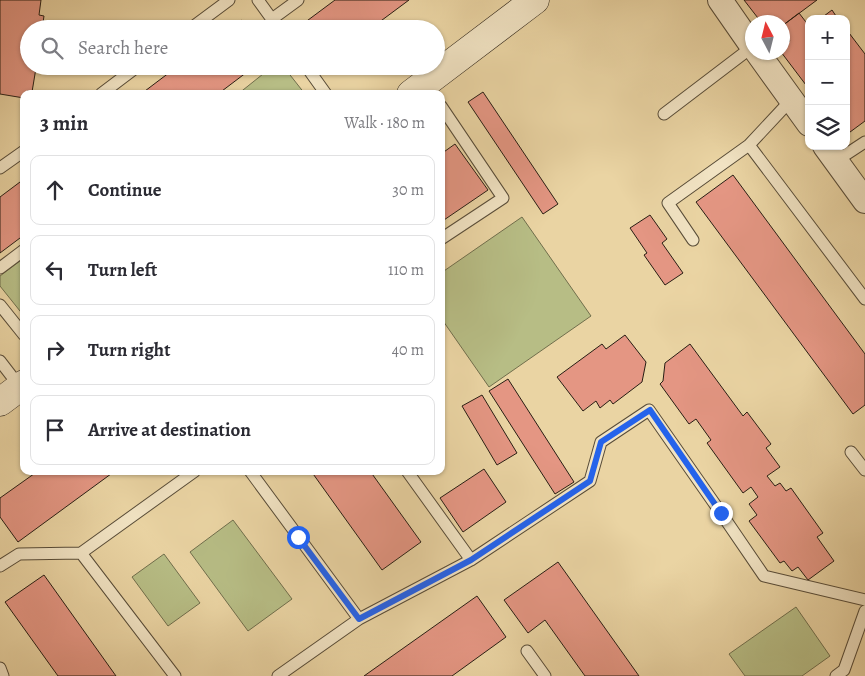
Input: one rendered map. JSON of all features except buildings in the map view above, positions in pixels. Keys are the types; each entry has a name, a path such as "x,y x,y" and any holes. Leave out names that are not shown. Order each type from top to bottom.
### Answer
{"main road":[{"path":"445,72 536,0"},
{"path":"423,90 442,75"}],"street":[{"path":"720,0 745,36"},
{"path":"764,60 805,119"},
{"path":"831,154 865,201"}],"lane":[{"path":"202,20 229,0"},
{"path":"258,0 273,20"},
{"path":"280,20 298,0"},
{"path":"664,114 745,51"},
{"path":"106,90 126,75"},
{"path":"312,75 323,90"},
{"path":"693,240 668,203 749,145 791,100"},
{"path":"445,112 503,198 445,236"},
{"path":"831,154 865,142"},
{"path":"749,145 865,299"},
{"path":"0,168 20,153"},
{"path":"0,268 20,253"},
{"path":"0,305 20,330"},
{"path":"0,361 15,391"},
{"path":"278,676 359,619 471,560 590,481 601,442 650,410 764,576 865,600"},
{"path":"851,452 865,470"},
{"path":"0,566 19,554 81,553 189,475"},
{"path":"253,475 359,619"},
{"path":"410,475 471,560"},
{"path":"81,553 175,676"},
{"path":"836,676 844,670 865,611"},
{"path":"527,651 545,676"},
{"path":"0,668 3,676"}],"green space":[{"path":"262,75 290,75 302,90 243,90"},
{"path":"522,217 591,316 489,387 445,324 445,270"},
{"path":"20,261 20,311 0,286 0,276"},
{"path":"233,520 292,599 248,631 190,552"},
{"path":"164,554 200,603 168,626 132,577"},
{"path":"796,607 830,656 802,676 745,676 729,654"}],"route":[{"path":"298,537 359,619 471,560 590,481 601,442 650,410 721,513"}]}
